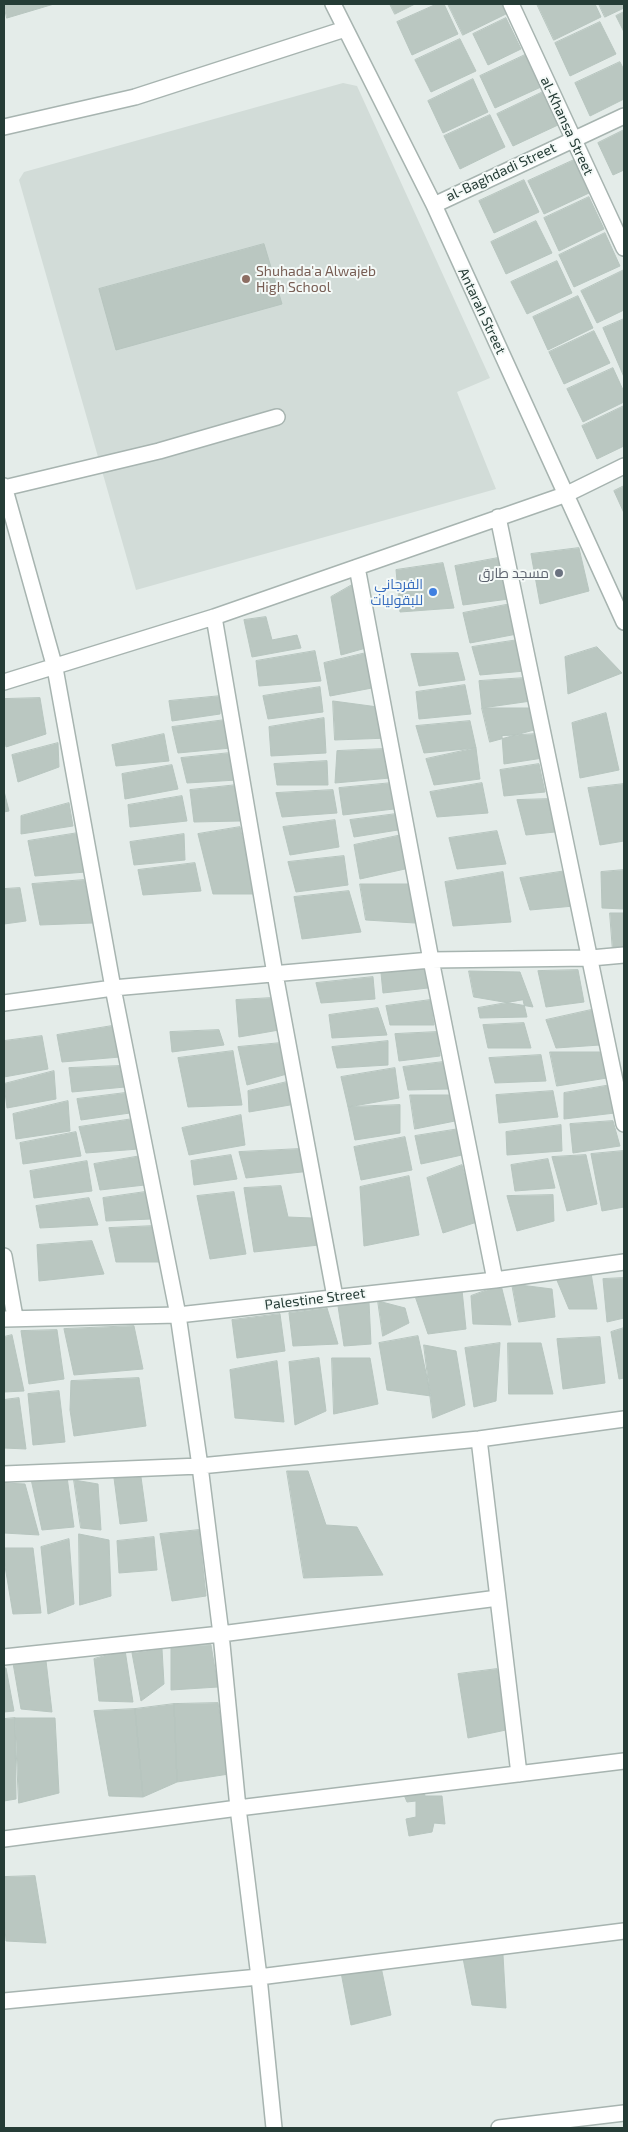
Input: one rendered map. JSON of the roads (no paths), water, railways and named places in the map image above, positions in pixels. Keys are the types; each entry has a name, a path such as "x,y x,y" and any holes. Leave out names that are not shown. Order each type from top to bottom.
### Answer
{"street":[{"name":"Antarah Street","path":"333,4 434,205 624,622"},
{"name":"al-Khansa Street","path":"511,4 624,248"},
{"path":"4,127 134,97 345,29"},
{"name":"al-Baghdadi Street","path":"434,205 573,138 624,116"},
{"path":"274,2128 259,1977 238,1808 221,1634 200,1466 178,1316 113,988 55,668 5,494 277,417"},
{"path":"4,682 55,668 214,617 566,494 624,466"},
{"path":"498,518 624,1124"},
{"path":"357,567 431,960 495,1280"},
{"path":"214,617 275,974 335,1296"},
{"path":"4,1003 113,988 431,960 591,958 624,955"},
{"path":"4,1256 9,1318"},
{"name":"Palestine Street","path":"9,1318 178,1316 335,1296 495,1280 624,1262"},
{"path":"4,1474 200,1466 479,1439 624,1419"},
{"path":"479,1439 520,1774"},
{"path":"4,1657 221,1634 498,1598"},
{"path":"4,1839 238,1808 624,1762"},
{"path":"4,2001 259,1977 624,1931"},
{"path":"499,2128 624,2113"}],"place":[{"name":"Shuhada'a Alwajeb High School","path":"246,279"},
{"name":"مسجد طارق","path":"559,573"},
{"name":"الفرجاني للبقوليات","path":"433,592"}]}
